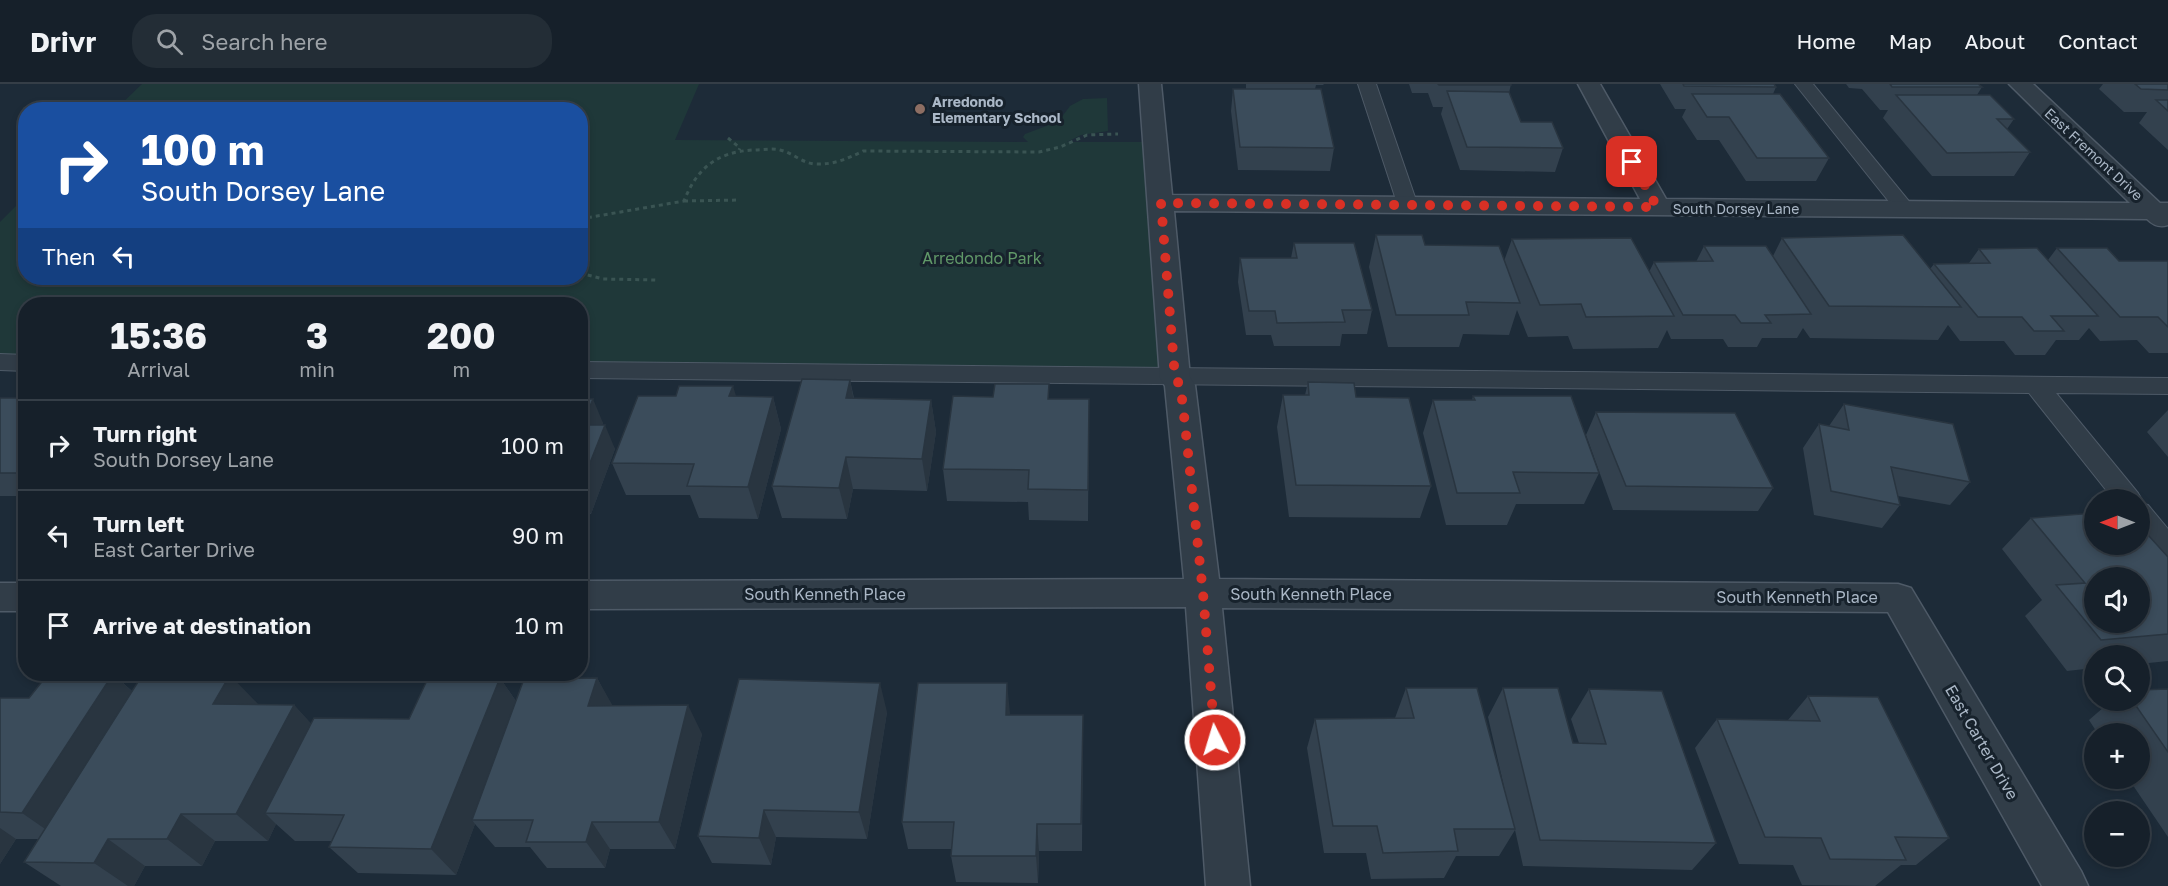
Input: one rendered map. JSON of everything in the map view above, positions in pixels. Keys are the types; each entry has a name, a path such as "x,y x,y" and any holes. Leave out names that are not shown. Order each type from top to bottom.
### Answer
{"street":[{"path":"1150,84 1175,378 1180,385 1203,593 1227,886"},
{"path":"1589,84 1657,207"},
{"name":"East Fremont Drive","path":"2020,84 2163,215"},
{"name":"South Dorsey Lane","path":"1161,203 1905,209 2163,215"},
{"name":"South Kenneth Place","path":"588,595 1203,593 1898,598"},
{"path":"0,597 18,597"},
{"name":"East Carter Drive","path":"1898,598 2066,886"}],"lane":[{"path":"1367,84 1408,206"},
{"path":"1804,84 1905,209"},
{"path":"0,363 18,363"},
{"path":"588,370 1175,378 2168,386"},
{"path":"2037,386 2119,489"},
{"path":"2150,526 2168,548"}],"path":[{"path":"684,201 693,181 706,162 738,150 783,150 801,162 822,164 836,163 863,151 1039,152 1060,147 1087,135 1155,134"},
{"path":"728,138 740,148 738,150"},
{"path":"588,218 684,201 739,200"},
{"path":"588,275 603,279 657,280"}],"green space":[{"name":"Arredondo Park","path":"142,84 699,84 675,140 1028,142 1023,137 1025,134 1061,118 1070,106 1083,99 1107,98 1108,131 1081,135 1067,142 1156,142 1175,378 588,370 588,297 18,297 18,363 0,363 0,222 18,204 18,285 588,285 588,102 123,102"}],"building":[{"path":"1511,84 1511,85 1439,85"},
{"path":"1683,84 1774,84 1776,87 1684,86"},
{"path":"1890,84 1978,84 1982,87 1892,87"},
{"path":"2135,84 2168,84 2168,90 2141,89"},
{"path":"1233,89 1321,89 1334,148 1240,147"},
{"path":"1447,91 1509,92 1521,122 1552,122 1563,148 1467,147"},
{"path":"1692,94 1780,94 1829,158 1757,158 1729,117 1707,117"},
{"path":"1896,95 1990,95 2014,119 1997,119 2030,152 1947,153"},
{"path":"2156,100 2168,100 2168,111"},
{"path":"1376,235 1422,235 1425,245 1499,246 1520,303 1466,302 1469,315 1396,315"},
{"path":"1903,235 1961,307 1829,306 1782,238"},
{"path":"1631,238 1674,316 1586,317 1581,304 1540,305 1512,239"},
{"path":"1294,243 1354,243 1372,310 1342,310 1345,322 1277,323 1275,311 1249,311 1240,258 1297,258"},
{"path":"1704,246 1766,246 1811,314 1765,315 1771,323 1741,323 1735,315 1683,315 1654,262 1713,261"},
{"path":"2037,248 2098,316 2051,316 2064,331 2034,331 2022,317 1978,317 1934,264 1990,263 1979,249"},
{"path":"2057,248 2107,248 2119,261 2168,261 2168,327 2158,317 2120,317"},
{"path":"802,379 850,380 846,398 931,400 922,459 846,457 839,488 772,486"},
{"path":"1308,382 1354,383 1356,397 1409,398 1431,486 1296,485 1283,395 1309,395"},
{"path":"995,384 1049,384 1048,399 1089,399 1088,490 1028,489 1029,470 943,469 953,396 993,397"},
{"path":"679,386 733,386 729,396 773,397 748,487 687,486 694,464 612,463 638,396 676,396"},
{"path":"1473,396 1571,396 1599,473 1513,472 1520,493 1457,493 1433,400 1475,400"},
{"path":"0,398 18,398 18,473 0,473"},
{"path":"588,399 593,399 588,411"},
{"path":"1844,404 1953,424 1970,482 1891,467 1900,505 1831,491 1819,424 1849,430"},
{"path":"1596,412 1735,413 1773,488 1626,486"},
{"path":"588,425 605,425 588,468"},
{"path":"2084,514 2084,555 2150,555 2150,537 2168,557 2168,634 2101,640 2095,633 2150,633 2150,567 2084,567 2084,582 2031,518"},
{"path":"2084,583 2084,619 2056,585"},
{"path":"588,678 597,678 588,706 688,705 659,822 592,822 586,842 526,842 533,820 472,820 523,681 588,681"},
{"path":"739,679 880,683 859,812 764,810 759,838 698,836"},
{"path":"42,681 108,681 22,813 0,812 0,698 29,698"},
{"path":"139,681 226,681 213,704 294,705 236,814 181,814 167,839 108,839 94,863 24,862"},
{"path":"427,681 499,681 431,849 329,847 344,815 265,813 314,718 409,719"},
{"path":"918,683 1007,683 1006,715 1083,715 1081,824 1037,824 1036,856 951,856 954,822 902,822"},
{"path":"1406,688 1477,688 1515,829 1454,829 1458,851 1383,853 1377,826 1333,826 1315,719 1414,718"},
{"path":"1503,688 1558,688 1573,743 1606,744 1589,689 1662,691 1716,843 1540,840"},
{"path":"2168,689 2168,752 2140,711 2150,711 2150,690"},
{"path":"1808,696 1878,697 1949,838 1895,837 1906,860 1830,859 1821,838 1765,837 1717,719 1820,721"}],"place":[{"name":"Arredondo Elementary School","path":"920,109"}],"route":[{"path":"1215,740 1203,593 1183,406 1180,385 1175,378 1161,203 1657,207 1632,162"}]}
